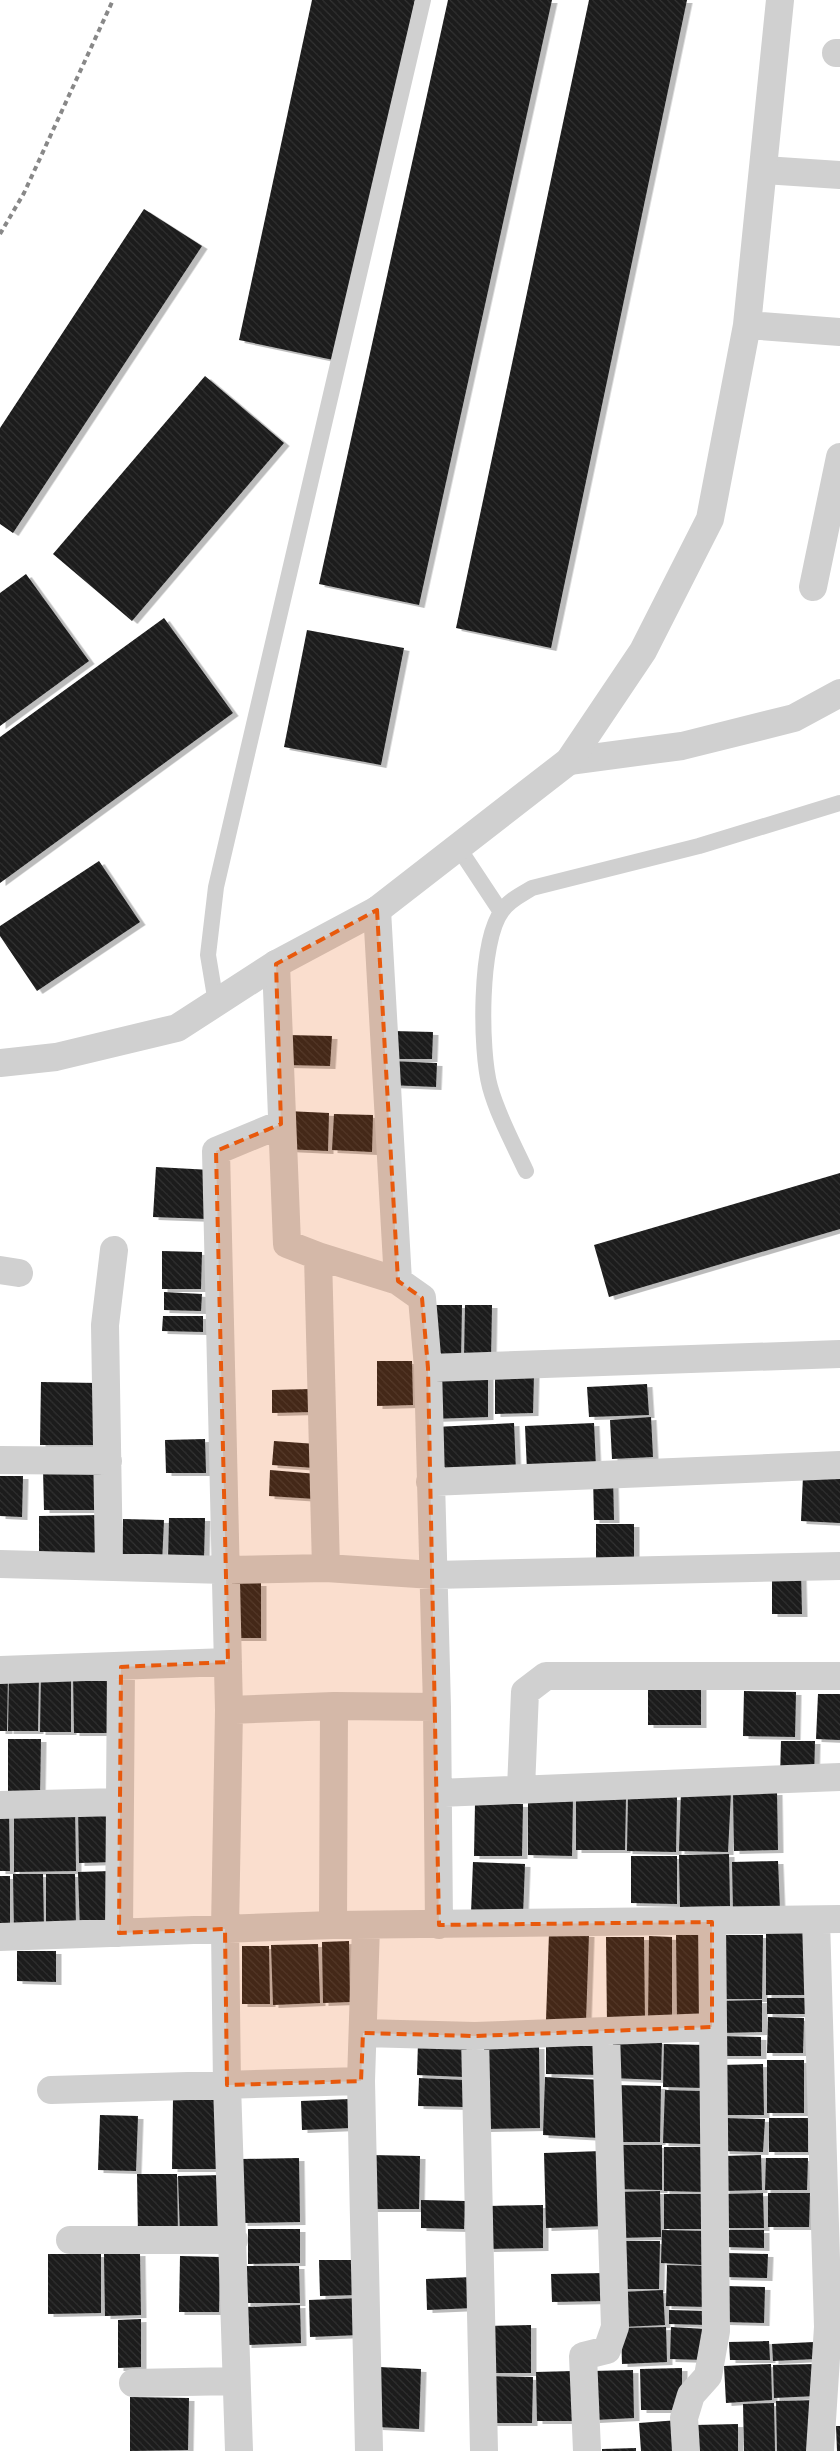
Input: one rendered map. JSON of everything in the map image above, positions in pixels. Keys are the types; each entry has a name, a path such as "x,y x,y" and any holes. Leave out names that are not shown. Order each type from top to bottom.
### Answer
{"street":[{"path":"0,1064 56,1057 177,1028 276,964 377,910 569,760 643,651 710,519 747,325 780,0"},
{"path":"764,170 840,175"},
{"path":"747,325 840,332"},
{"path":"813,587 840,457"},
{"path":"569,760 682,746 794,718 840,693"},
{"path":"377,910 398,1281"},
{"path":"276,964 287,1244 318,1256 398,1281 422,1298 428,1368 437,1707 439,1926"},
{"path":"239,2451 234,2240 227,2085 225,1929 229,1710 216,1151 281,1124"},
{"path":"109,1565 105,1326 114,1250"},
{"path":"318,1256 326,1568"},
{"path":"428,1368 840,1354"},
{"path":"0,1460 108,1461"},
{"path":"430,1482 840,1465"},
{"path":"0,1564 109,1565 226,1570 326,1568 433,1575 840,1566"},
{"path":"0,1670 228,1662"},
{"path":"119,1933 121,1667"},
{"path":"521,1789 525,1692 546,1676 840,1676"},
{"path":"229,1710 334,1706 437,1707"},
{"path":"333,1925 334,1706"},
{"path":"438,1793 840,1777"},
{"path":"0,1805 119,1802"},
{"path":"0,1937 333,1925 439,1926 828,1920 834,2328 820,2451"},
{"path":"686,2451 684,2418 691,2395 708,2376 716,2331 712,1922"},
{"path":"366,1926 361,2081 369,2451"},
{"path":"363,2033 475,2036 712,2027"},
{"path":"587,2451 583,2356 607,2350 615,2328 606,2032"},
{"path":"475,2036 484,2451"},
{"path":"51,2090 361,2081"},
{"path":"70,2240 234,2240"},
{"path":"133,2383 236,2381"}],"lane":[{"path":"216,1003 208,954 216,887 423,0"},
{"path":"526,1171 497,1108 484,1057 484,1007 488,954 493,928 501,912 510,901 540,885 699,846 840,803"},
{"path":"458,847 501,912"}],"highlighted area":[{"path":"377,910 398,1281 422,1298 428,1368 439,1925 712,1922 712,2027 475,2036 363,2033 361,2081 227,2085 225,1929 119,1933 121,1667 228,1662 216,1151 281,1124 276,964"}],"building":[{"path":"312,0 415,0 338,361 239,340"},
{"path":"448,0 552,0 419,605 319,584"},
{"path":"589,0 687,0 551,648 456,628"},
{"path":"144,209 202,246 13,533 0,524 0,428"},
{"path":"205,376 284,443 132,621 53,554"},
{"path":"26,574 89,661 0,726 0,593"},
{"path":"164,618 233,713 0,883 0,737"},
{"path":"307,630 404,648 381,765 284,747"},
{"path":"99,861 140,922 37,991 0,936 0,926"},
{"path":"393,1031 433,1032 432,1059 392,1059"},
{"path":"287,1035 332,1036 330,1066 286,1065"},
{"path":"390,1061 437,1063 436,1087 389,1085"},
{"path":"287,1111 329,1113 328,1151 285,1149"},
{"path":"334,1114 373,1115 372,1152 332,1150"},
{"path":"156,1167 211,1170 208,1219 153,1217"},
{"path":"840,1173 840,1229 609,1297 594,1245"},
{"path":"162,1251 202,1252 201,1289 162,1289"},
{"path":"164,1292 202,1294 201,1311 164,1310"},
{"path":"435,1305 462,1305 461,1360 434,1360"},
{"path":"465,1305 492,1305 491,1359 464,1359"},
{"path":"163,1316 203,1316 203,1332 162,1331"},
{"path":"377,1361 412,1361 413,1405 377,1406"},
{"path":"430,1374 488,1374 488,1417 431,1419"},
{"path":"495,1374 534,1374 533,1413 495,1414"},
{"path":"41,1382 97,1383 97,1445 40,1445"},
{"path":"647,1384 649,1415 589,1417 587,1387"},
{"path":"312,1389 312,1412 272,1413 272,1390"},
{"path":"651,1417 653,1457 612,1459 610,1420"},
{"path":"514,1423 516,1472 437,1475 435,1427"},
{"path":"594,1423 596,1468 527,1471 525,1426"},
{"path":"205,1439 206,1473 166,1473 165,1440"},
{"path":"274,1441 316,1444 315,1468 272,1465"},
{"path":"43,1470 101,1470 101,1510 44,1510"},
{"path":"270,1470 317,1474 315,1499 269,1496"},
{"path":"0,1476 23,1476 22,1517 0,1516"},
{"path":"803,1476 840,1477 840,1523 801,1521"},
{"path":"593,1477 613,1477 614,1520 594,1520"},
{"path":"103,1515 103,1558 39,1558 39,1516"},
{"path":"169,1518 205,1518 204,1559 168,1559"},
{"path":"123,1519 164,1520 162,1563 122,1562"},
{"path":"596,1524 634,1524 634,1563 596,1563"},
{"path":"772,1572 801,1572 802,1614 772,1614"},
{"path":"232,1583 261,1583 261,1638 232,1638"},
{"path":"0,1673 8,1673 7,1731 0,1731"},
{"path":"41,1673 71,1674 71,1732 40,1732"},
{"path":"73,1673 109,1673 109,1733 74,1733"},
{"path":"9,1674 39,1674 38,1731 8,1731"},
{"path":"701,1687 701,1725 648,1725 648,1688"},
{"path":"744,1691 796,1692 795,1737 743,1736"},
{"path":"818,1694 840,1694 840,1740 816,1739"},
{"path":"8,1739 41,1739 40,1796 8,1796"},
{"path":"781,1741 815,1741 814,1778 780,1778"},
{"path":"681,1791 731,1792 728,1852 679,1851"},
{"path":"777,1792 778,1850 734,1851 733,1793"},
{"path":"576,1795 626,1796 625,1850 576,1850"},
{"path":"628,1796 677,1797 676,1852 627,1851"},
{"path":"528,1797 573,1797 572,1856 528,1855"},
{"path":"475,1803 523,1804 522,1856 474,1856"},
{"path":"78,1806 112,1806 113,1862 79,1863"},
{"path":"75,1807 76,1871 14,1872 14,1808"},
{"path":"9,1813 10,1871 0,1871 0,1814"},
{"path":"729,1854 730,1906 680,1907 679,1855"},
{"path":"631,1856 677,1856 677,1904 631,1903"},
{"path":"778,1861 780,1910 733,1911 732,1862"},
{"path":"473,1862 525,1864 523,1915 471,1913"},
{"path":"111,1871 112,1930 80,1931 78,1872"},
{"path":"13,1874 43,1874 44,1930 14,1931"},
{"path":"46,1874 75,1874 76,1929 46,1930"},
{"path":"0,1876 10,1876 10,1932 0,1932"},
{"path":"766,1930 809,1930 809,1995 766,1995"},
{"path":"703,1932 705,2020 677,2020 676,1933"},
{"path":"549,1933 589,1934 586,2021 546,2020"},
{"path":"721,1935 763,1935 762,1999 720,1999"},
{"path":"649,1936 672,1937 672,2023 648,2023"},
{"path":"606,1937 644,1937 645,2023 607,2024"},
{"path":"349,1941 350,2002 323,2003 322,1942"},
{"path":"318,1944 320,2003 273,2005 271,1945"},
{"path":"242,1946 269,1946 270,2004 242,2004"},
{"path":"17,1951 56,1951 56,1982 17,1981"},
{"path":"767,1998 806,1998 806,2014 767,2014"},
{"path":"762,2000 762,2032 721,2033 721,2001"},
{"path":"768,2017 804,2018 803,2053 767,2053"},
{"path":"721,2036 761,2037 761,2056 721,2056"},
{"path":"613,2040 662,2041 661,2080 612,2078"},
{"path":"418,2042 467,2044 465,2077 417,2075"},
{"path":"546,2042 605,2043 604,2075 546,2074"},
{"path":"664,2044 705,2045 704,2088 663,2087"},
{"path":"539,2046 540,2128 485,2129 484,2047"},
{"path":"767,2060 804,2060 804,2113 767,2113"},
{"path":"763,2064 764,2115 720,2115 720,2065"},
{"path":"545,2077 602,2080 600,2138 543,2135"},
{"path":"419,2078 467,2080 466,2107 418,2106"},
{"path":"614,2085 661,2086 660,2142 614,2142"},
{"path":"665,2090 705,2091 703,2144 663,2143"},
{"path":"173,2099 220,2099 220,2169 172,2169"},
{"path":"350,2099 351,2128 302,2130 301,2101"},
{"path":"100,2115 138,2116 136,2171 98,2170"},
{"path":"725,2118 765,2119 763,2152 724,2151"},
{"path":"769,2118 808,2118 808,2152 769,2152"},
{"path":"613,2145 662,2145 662,2190 613,2189"},
{"path":"664,2147 706,2147 705,2192 664,2191"},
{"path":"602,2151 605,2226 546,2228 544,2153"},
{"path":"371,2155 420,2156 419,2209 370,2209"},
{"path":"761,2155 762,2190 724,2191 723,2156"},
{"path":"299,2158 300,2222 242,2223 240,2159"},
{"path":"766,2158 808,2158 807,2190 765,2190"},
{"path":"137,2174 177,2174 178,2236 138,2236"},
{"path":"225,2175 226,2233 180,2234 178,2176"},
{"path":"660,2191 661,2237 617,2238 616,2192"},
{"path":"763,2193 764,2228 724,2228 724,2194"},
{"path":"768,2193 810,2193 809,2227 768,2227"},
{"path":"664,2194 703,2194 703,2229 664,2229"},
{"path":"421,2200 465,2201 464,2229 421,2228"},
{"path":"543,2205 543,2248 488,2249 488,2206"},
{"path":"248,2229 300,2229 300,2263 248,2264"},
{"path":"662,2230 703,2231 702,2265 661,2263"},
{"path":"725,2230 764,2230 764,2248 725,2247"},
{"path":"620,2241 660,2241 659,2289 620,2289"},
{"path":"140,2253 141,2315 105,2316 104,2254"},
{"path":"726,2253 768,2254 767,2278 725,2277"},
{"path":"48,2254 101,2254 101,2313 48,2314"},
{"path":"180,2256 220,2257 219,2312 179,2312"},
{"path":"319,2260 358,2260 358,2295 320,2296"},
{"path":"667,2265 708,2266 707,2307 666,2306"},
{"path":"245,2266 299,2266 300,2303 245,2303"},
{"path":"606,2273 607,2301 552,2302 551,2274"},
{"path":"472,2277 473,2308 427,2310 426,2279"},
{"path":"725,2286 765,2287 764,2323 724,2322"},
{"path":"663,2290 665,2325 622,2327 621,2292"},
{"path":"359,2298 359,2335 310,2337 309,2300"},
{"path":"300,2305 301,2343 246,2345 245,2307"},
{"path":"669,2310 709,2311 708,2325 669,2324"},
{"path":"141,2319 141,2367 118,2368 118,2320"},
{"path":"531,2325 531,2373 485,2373 484,2326"},
{"path":"666,2327 667,2362 622,2364 621,2328"},
{"path":"671,2327 707,2329 705,2360 670,2359"},
{"path":"769,2341 770,2360 730,2360 729,2342"},
{"path":"814,2342 815,2359 773,2361 772,2344"},
{"path":"771,2364 772,2400 726,2403 724,2366"},
{"path":"815,2364 816,2396 774,2398 773,2365"},
{"path":"379,2367 421,2369 419,2429 377,2427"},
{"path":"682,2368 682,2410 641,2410 640,2369"},
{"path":"633,2370 634,2418 594,2420 592,2371"},
{"path":"573,2371 574,2421 537,2421 536,2372"},
{"path":"487,2376 533,2377 532,2423 486,2423"},
{"path":"130,2397 189,2398 188,2450 130,2451"},
{"path":"818,2400 819,2451 777,2451 776,2401"},
{"path":"774,2403 775,2451 744,2451 743,2404"},
{"path":"679,2420 681,2451 641,2451 639,2423"},
{"path":"738,2424 738,2451 695,2451 695,2425"},
{"path":"836,2426 840,2426 840,2451 837,2451"},
{"path":"636,2448 636,2451 602,2451 602,2449"}],"railway":[{"path":"0,234 24,193 113,0"}]}
